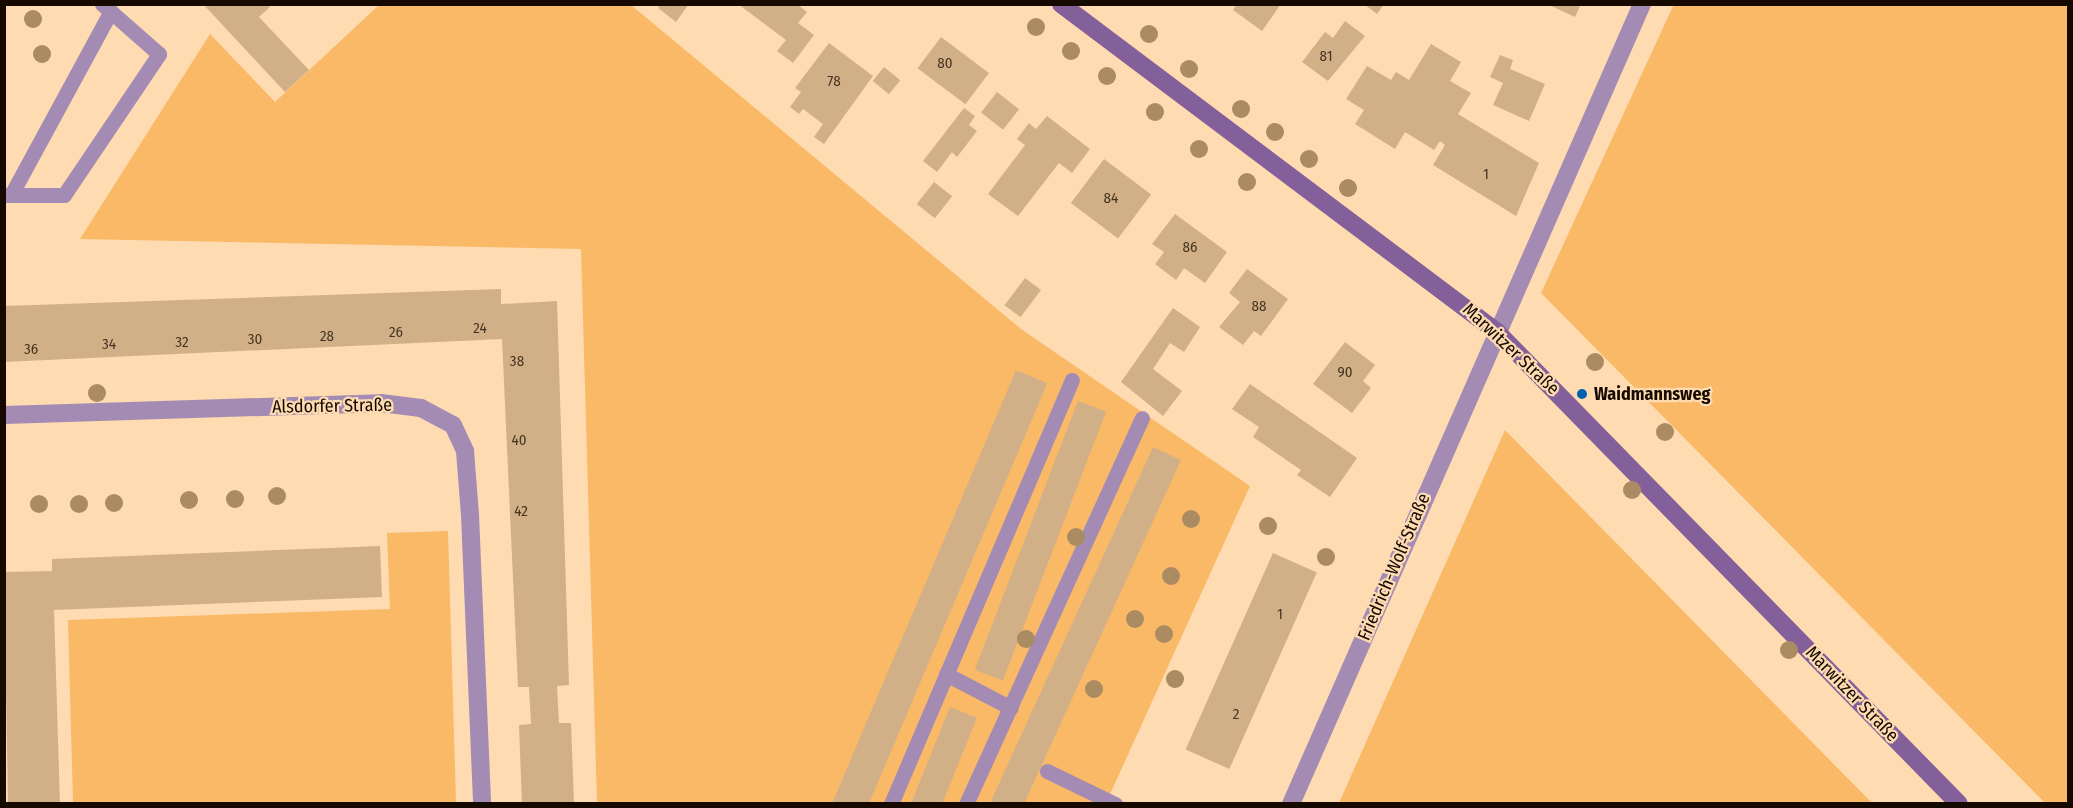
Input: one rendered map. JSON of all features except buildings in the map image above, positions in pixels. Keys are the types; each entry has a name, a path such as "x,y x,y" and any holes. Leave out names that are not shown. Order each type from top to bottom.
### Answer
{"main road":[{"name":"Marwitzer Straße","path":"1061,4 1497,332 1959,804"}],"street":[{"path":"1497,332 1642,4"},
{"name":"Friedrich-Wolf-Straße","path":"1291,804 1497,332"},
{"name":"Alsdorfer Straße","path":"4,415 381,403 422,408 453,425 465,451 470,515 482,804"}],"lane":[{"path":"106,8 159,54 64,195 8,195 106,8"},
{"path":"891,804 1071,380"},
{"path":"966,804 1142,418"},
{"path":"946,674 1011,708"},
{"path":"1047,771 1115,804"}],"shaded area":[{"path":"1674,4 2068,5 2068,803 2045,803 1541,293"},
{"path":"379,5 631,5 1021,329 1250,486 1106,803 597,803 581,249 80,239 210,34 275,102"},
{"path":"1505,430 1872,803 1339,803"},
{"path":"448,531 456,803 73,803 68,620 390,609 387,533"}],"place":[{"name":"Waidmannsweg","path":"1582,394"}]}
